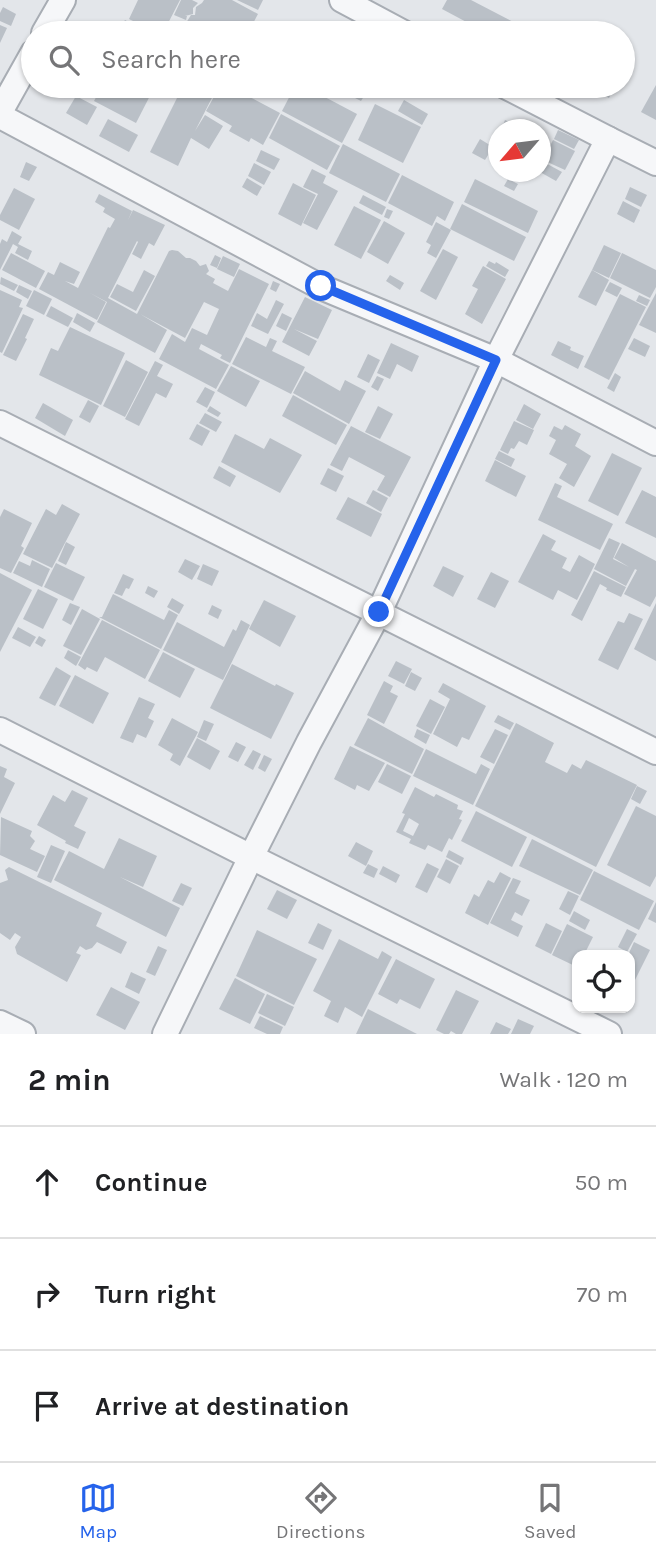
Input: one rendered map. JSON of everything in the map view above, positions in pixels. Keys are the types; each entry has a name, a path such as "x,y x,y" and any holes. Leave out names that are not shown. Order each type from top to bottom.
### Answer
{"street":[{"path":"51,21 63,0"},
{"path":"342,0 381,21"},
{"path":"21,75 0,114 321,286 496,360 656,443"},
{"path":"528,98 656,163"},
{"path":"165,1034 309,742 379,612 496,360 608,139"},
{"path":"0,423 656,752"},
{"path":"0,730 609,1034"},
{"path":"0,1023 23,1034"}],"building":[{"path":"138,0 180,0 169,21 129,19"},
{"path":"181,0 198,3 193,8 193,14 185,16 186,20 174,15"},
{"path":"204,0 232,0 258,14 254,21 187,21 191,15 195,15 196,7"},
{"path":"237,0 263,0 258,10"},
{"path":"447,0 471,0 511,21 464,21 442,9"},
{"path":"3,7 16,14 11,26 0,21"},
{"path":"0,25 7,28 0,43"},
{"path":"656,85 656,120 641,112"},
{"path":"75,98 97,107 87,125 66,113"},
{"path":"96,98 149,98 136,123 94,101"},
{"path":"177,98 212,98 195,131 205,115 223,126 209,149 191,138 178,166 150,152"},
{"path":"213,98 252,98 280,113 263,145 251,138 249,142 229,131 232,126 206,111"},
{"path":"289,98 327,98 357,114 342,143 282,111"},
{"path":"404,100 428,114 422,125 398,111"},
{"path":"375,104 421,127 403,163 358,140"},
{"path":"281,114 340,146 327,170 269,138"},
{"path":"108,119 138,135 129,152 99,136"},
{"path":"558,130 579,140 574,149 554,139"},
{"path":"480,139 488,144 485,160 472,153"},
{"path":"553,140 575,151 565,170 551,164"},
{"path":"343,144 400,174 386,202 329,173"},
{"path":"261,150 280,159 274,170 256,161"},
{"path":"26,162 37,167 29,181 20,177"},
{"path":"254,163 271,172 264,185 248,176"},
{"path":"551,166 562,172 556,181 551,178"},
{"path":"312,169 326,176 323,183 338,191 317,230 303,223 318,194 303,187"},
{"path":"402,175 454,202 445,221 437,216 432,226 388,203"},
{"path":"247,178 262,187 257,196 242,187"},
{"path":"475,179 538,211 528,233 464,202"},
{"path":"506,182 518,184 514,191 504,186"},
{"path":"293,183 316,195 301,226 278,214"},
{"path":"630,187 647,195 641,207 625,199"},
{"path":"14,188 35,199 19,230 0,220"},
{"path":"99,194 132,211 128,220 133,210 165,225 154,246 149,243 141,259 132,254 137,241 108,298 137,314 169,251 172,250 196,261 200,266 206,264 209,271 206,274 215,279 213,283 228,291 239,269 269,284 230,363 220,358 222,355 201,344 199,349 229,365 216,389 159,359 172,334 185,342 192,328 207,335 219,309 204,302 185,338 140,314 167,330 155,353 97,322 107,302 90,293 106,302 97,320 39,289 48,272 54,275 60,262 80,272 74,284 65,281 78,288 108,227 110,228 115,219 103,212 105,208 95,202"},
{"path":"363,195 386,207 382,215 359,203"},
{"path":"623,201 640,210 634,223 617,214"},
{"path":"462,204 526,237 514,261 450,229"},
{"path":"354,206 381,220 361,259 334,245"},
{"path":"387,209 393,211 389,219 384,217"},
{"path":"384,221 405,233 388,264 367,252"},
{"path":"436,222 451,230 436,258 427,253 431,245 426,242"},
{"path":"12,231 22,237 18,244 32,251 28,260 15,253 18,247 13,244 0,270 0,244 2,239 7,242"},
{"path":"604,245 621,253 609,278 592,270"},
{"path":"443,249 458,257 436,300 420,291"},
{"path":"11,253 45,271 36,288 2,270"},
{"path":"622,253 656,270 656,287 650,298 610,278"},
{"path":"215,255 221,258 217,268 210,265"},
{"path":"223,256 240,264 234,277 217,269"},
{"path":"489,261 509,270 505,277 486,266"},
{"path":"483,266 506,279 482,324 465,314 478,289 472,286"},
{"path":"144,270 155,276 136,311 110,297 117,284 133,292"},
{"path":"592,270 609,280 596,306 578,297"},
{"path":"390,275 404,283 400,290 386,281"},
{"path":"1,277 18,285 14,291 0,284"},
{"path":"273,281 280,284 276,292 270,289"},
{"path":"610,282 622,288 617,297 605,291"},
{"path":"19,285 32,291 28,299 16,292"},
{"path":"0,290 22,300 19,307 23,308 2,353 0,352"},
{"path":"34,290 52,299 44,315 26,306"},
{"path":"656,293 656,333 639,325"},
{"path":"620,294 646,307 609,380 584,367"},
{"path":"639,295 650,300 647,306 636,301"},
{"path":"305,297 332,310 318,339 294,329 317,341 309,356 282,342"},
{"path":"276,300 284,304 268,334 251,326 257,313 267,319"},
{"path":"51,306 73,318 68,327 46,316"},
{"path":"77,313 95,323 90,332 73,322"},
{"path":"282,313 292,318 286,331 276,326"},
{"path":"23,314 34,319 16,361 3,355"},
{"path":"70,327 125,353 101,405 39,375 51,348 58,351"},
{"path":"246,337 266,347 270,338 277,341 272,351 305,367 291,394 232,364"},
{"path":"634,338 650,346 645,357 628,349"},
{"path":"558,341 584,356 578,369 551,355"},
{"path":"391,343 419,356 412,372 397,364 390,379 377,373"},
{"path":"368,354 380,360 369,383 357,377"},
{"path":"126,360 148,372 125,417 103,406"},
{"path":"155,361 163,365 157,376 173,384 166,398 156,393 139,426 125,419"},
{"path":"231,366 260,381 246,407 217,391"},
{"path":"305,371 340,391 345,380 366,391 349,424 293,393"},
{"path":"615,373 621,377 614,392 607,388"},
{"path":"377,376 384,379 378,391 371,387"},
{"path":"205,387 215,392 207,408 196,402"},
{"path":"293,395 347,425 336,445 282,416"},
{"path":"88,400 99,406 90,423 79,417"},
{"path":"43,403 73,420 65,436 35,418"},
{"path":"524,404 541,414 533,429 516,420"},
{"path":"210,406 221,413 218,417 207,411"},
{"path":"378,406 393,414 380,439 365,432"},
{"path":"205,413 222,422 216,432 199,423"},
{"path":"514,421 534,430 527,445 519,441 508,454 500,450"},
{"path":"197,424 210,431 202,446 189,439"},
{"path":"565,425 581,434 575,446 591,456 574,487 559,478 567,464 549,454 556,440 549,436 554,426 562,430"},
{"path":"351,426 411,457 390,497 377,490 385,476 349,457 342,471 330,465"},
{"path":"235,434 264,449 270,438 302,455 280,493 221,462"},
{"path":"499,451 515,459 511,467 495,459"},
{"path":"612,453 642,468 618,516 588,501"},
{"path":"495,460 526,476 516,497 485,481"},
{"path":"219,466 236,476 230,487 213,478"},
{"path":"328,468 344,476 336,492 320,484"},
{"path":"555,483 562,486 557,497 613,524 600,550 538,520"},
{"path":"373,490 388,498 381,512 366,503"},
{"path":"642,490 656,497 656,538 625,523"},
{"path":"348,497 382,514 371,537 336,519"},
{"path":"62,504 80,514 52,568 23,554 46,509 56,515"},
{"path":"4,509 32,523 21,546 24,548 11,573 0,568 0,517"},
{"path":"543,534 556,541 551,550 567,558 562,568 570,572 579,555 595,564 577,600 558,590 553,600 518,582"},
{"path":"609,538 620,543 613,559 629,567 614,558 622,543 656,561 656,596 650,607 624,594 637,570 635,569 626,586 594,569"},
{"path":"66,542 75,547 66,565 58,561"},
{"path":"185,559 200,566 192,580 178,572"},
{"path":"32,560 50,569 42,587 13,573 19,561 30,566"},
{"path":"56,563 85,577 73,601 44,587"},
{"path":"203,564 219,571 212,586 197,579"},
{"path":"443,566 464,576 453,597 433,586"},
{"path":"594,571 626,587 621,597 600,584 582,621 571,615"},
{"path":"491,572 509,581 495,608 477,599"},
{"path":"0,573 32,590 0,652"},
{"path":"123,574 134,579 122,596 114,593"},
{"path":"148,586 158,591 154,598 145,593"},
{"path":"38,589 58,599 43,629 23,619"},
{"path":"113,594 164,620 169,610 178,615 161,649 99,617 102,617"},
{"path":"172,598 184,605 179,614 167,607"},
{"path":"264,600 296,616 280,647 249,629"},
{"path":"70,603 80,607 71,625 62,620"},
{"path":"656,603 656,661 634,649"},
{"path":"212,605 222,610 218,619 208,614"},
{"path":"82,609 100,619 81,655 63,646"},
{"path":"629,613 643,619 618,670 598,660 618,621 624,623"},
{"path":"102,620 160,650 145,679 105,657 97,672 87,667 85,670 78,665"},
{"path":"241,620 250,625 223,680 163,650 177,622 224,647"},
{"path":"18,627 36,637 30,647 12,638"},
{"path":"39,636 46,640 42,647 35,643"},
{"path":"68,650 81,657 76,666 64,658"},
{"path":"163,652 195,669 180,698 148,681"},
{"path":"396,661 412,669 404,684 388,676"},
{"path":"232,664 294,693 271,739 210,708"},
{"path":"56,667 71,676 55,706 39,698"},
{"path":"411,672 422,678 415,691 405,686"},
{"path":"75,675 109,693 93,724 59,706"},
{"path":"384,681 393,686 390,692 398,696 384,724 367,715"},
{"path":"443,683 486,706 469,740 462,737 457,747 433,734 450,699 438,692"},
{"path":"139,697 155,704 148,718 154,721 146,738 137,734 133,743 120,738"},
{"path":"430,699 445,707 431,734 416,726"},
{"path":"498,715 514,723 510,730 494,722"},
{"path":"172,718 198,732 180,766 170,760 173,754 158,745"},
{"path":"368,718 424,749 412,774 354,745"},
{"path":"204,720 214,724 206,741 197,737"},
{"path":"516,723 554,743 545,762 567,773 572,764 581,769 586,760 637,785 596,867 475,806"},
{"path":"417,729 430,735 426,744 414,737"},
{"path":"495,729 508,735 494,764 480,757"},
{"path":"197,738 220,751 210,770 187,757"},
{"path":"236,742 246,747 238,762 228,757"},
{"path":"350,746 385,763 369,791 357,785 355,790 334,779"},
{"path":"426,749 476,774 481,764 490,769 473,805 413,776"},
{"path":"253,750 261,754 253,770 244,765"},
{"path":"264,755 272,759 265,772 258,768"},
{"path":"387,764 411,776 402,794 378,782"},
{"path":"0,766 7,769 4,777 15,783 0,814"},
{"path":"637,786 647,791 640,804 631,799"},
{"path":"415,787 458,805 457,809 463,811 459,819 462,820 452,840 449,838 442,852 428,845 425,850 409,843 411,839 396,832 405,814 402,813","holes":["409,818 419,824 413,836 403,831"]},
{"path":"72,790 88,798 74,826 86,832 78,849 37,825 53,795 65,802"},
{"path":"636,806 656,816 656,876 650,887 607,865"},
{"path":"476,811 527,837 512,867 461,841"},
{"path":"1,817 32,831 30,836 35,841 30,849 45,856 37,872 0,855"},
{"path":"119,838 157,856 143,887 120,877 180,908 166,937 54,880 69,851 104,869"},
{"path":"532,839 593,870 580,895 519,866"},
{"path":"356,842 373,851 366,866 348,856"},
{"path":"51,845 65,851 51,883 37,877"},
{"path":"449,850 464,858 461,865 446,857"},
{"path":"446,859 459,866 450,884 437,877"},
{"path":"427,863 439,869 427,893 415,887"},
{"path":"368,864 378,869 374,878 363,873"},
{"path":"383,866 400,875 396,883 379,874"},
{"path":"9,867 102,913 96,926 127,942 121,954 97,942 86,950 80,946 76,953 81,955 67,982 17,954 15,947 21,937 15,933 10,940 0,933 0,883 8,880 5,870"},
{"path":"594,871 654,901 639,930 580,900"},
{"path":"500,872 511,878 488,925 465,913 474,894 479,897 488,880 494,883"},
{"path":"513,878 521,881 515,893 530,900 522,916 515,912 511,920 523,926 518,937 490,923"},
{"path":"181,883 192,888 183,906 172,901"},
{"path":"277,890 297,900 287,919 267,909"},
{"path":"568,891 579,896 570,915 559,909"},
{"path":"656,902 656,923 648,919"},
{"path":"574,911 590,920 585,930 569,921"},
{"path":"318,923 332,930 323,950 308,943"},
{"path":"546,923 562,931 551,954 535,946"},
{"path":"567,924 593,937 586,950 572,950 572,965 552,955"},
{"path":"627,929 637,934 628,950 618,947"},
{"path":"257,930 317,959 294,1005 236,976"},
{"path":"339,939 378,959 382,951 392,957 362,1017 345,1007 338,1023 324,1016 331,1001 313,991"},
{"path":"634,942 650,950 635,980 635,950 630,950"},
{"path":"158,946 167,950 155,976 146,972"},
{"path":"396,959 435,979 420,1009 400,999 397,1004 378,994"},
{"path":"131,972 146,979 139,994 125,987"},
{"path":"235,978 265,994 250,1024 219,1009"},
{"path":"111,987 140,1002 125,1030 96,1015"},
{"path":"456,990 479,1001 462,1034 451,1031 444,1034 436,1030"},
{"path":"267,994 294,1007 285,1026 258,1013"},
{"path":"368,1009 417,1034 356,1034"},
{"path":"260,1016 283,1027 280,1034 267,1034 254,1028"},
{"path":"518,1019 534,1026 530,1034 511,1034"},
{"path":"496,1022 511,1029 508,1034 490,1034"}],"route":[{"path":"321,286 496,360 379,612"}]}
